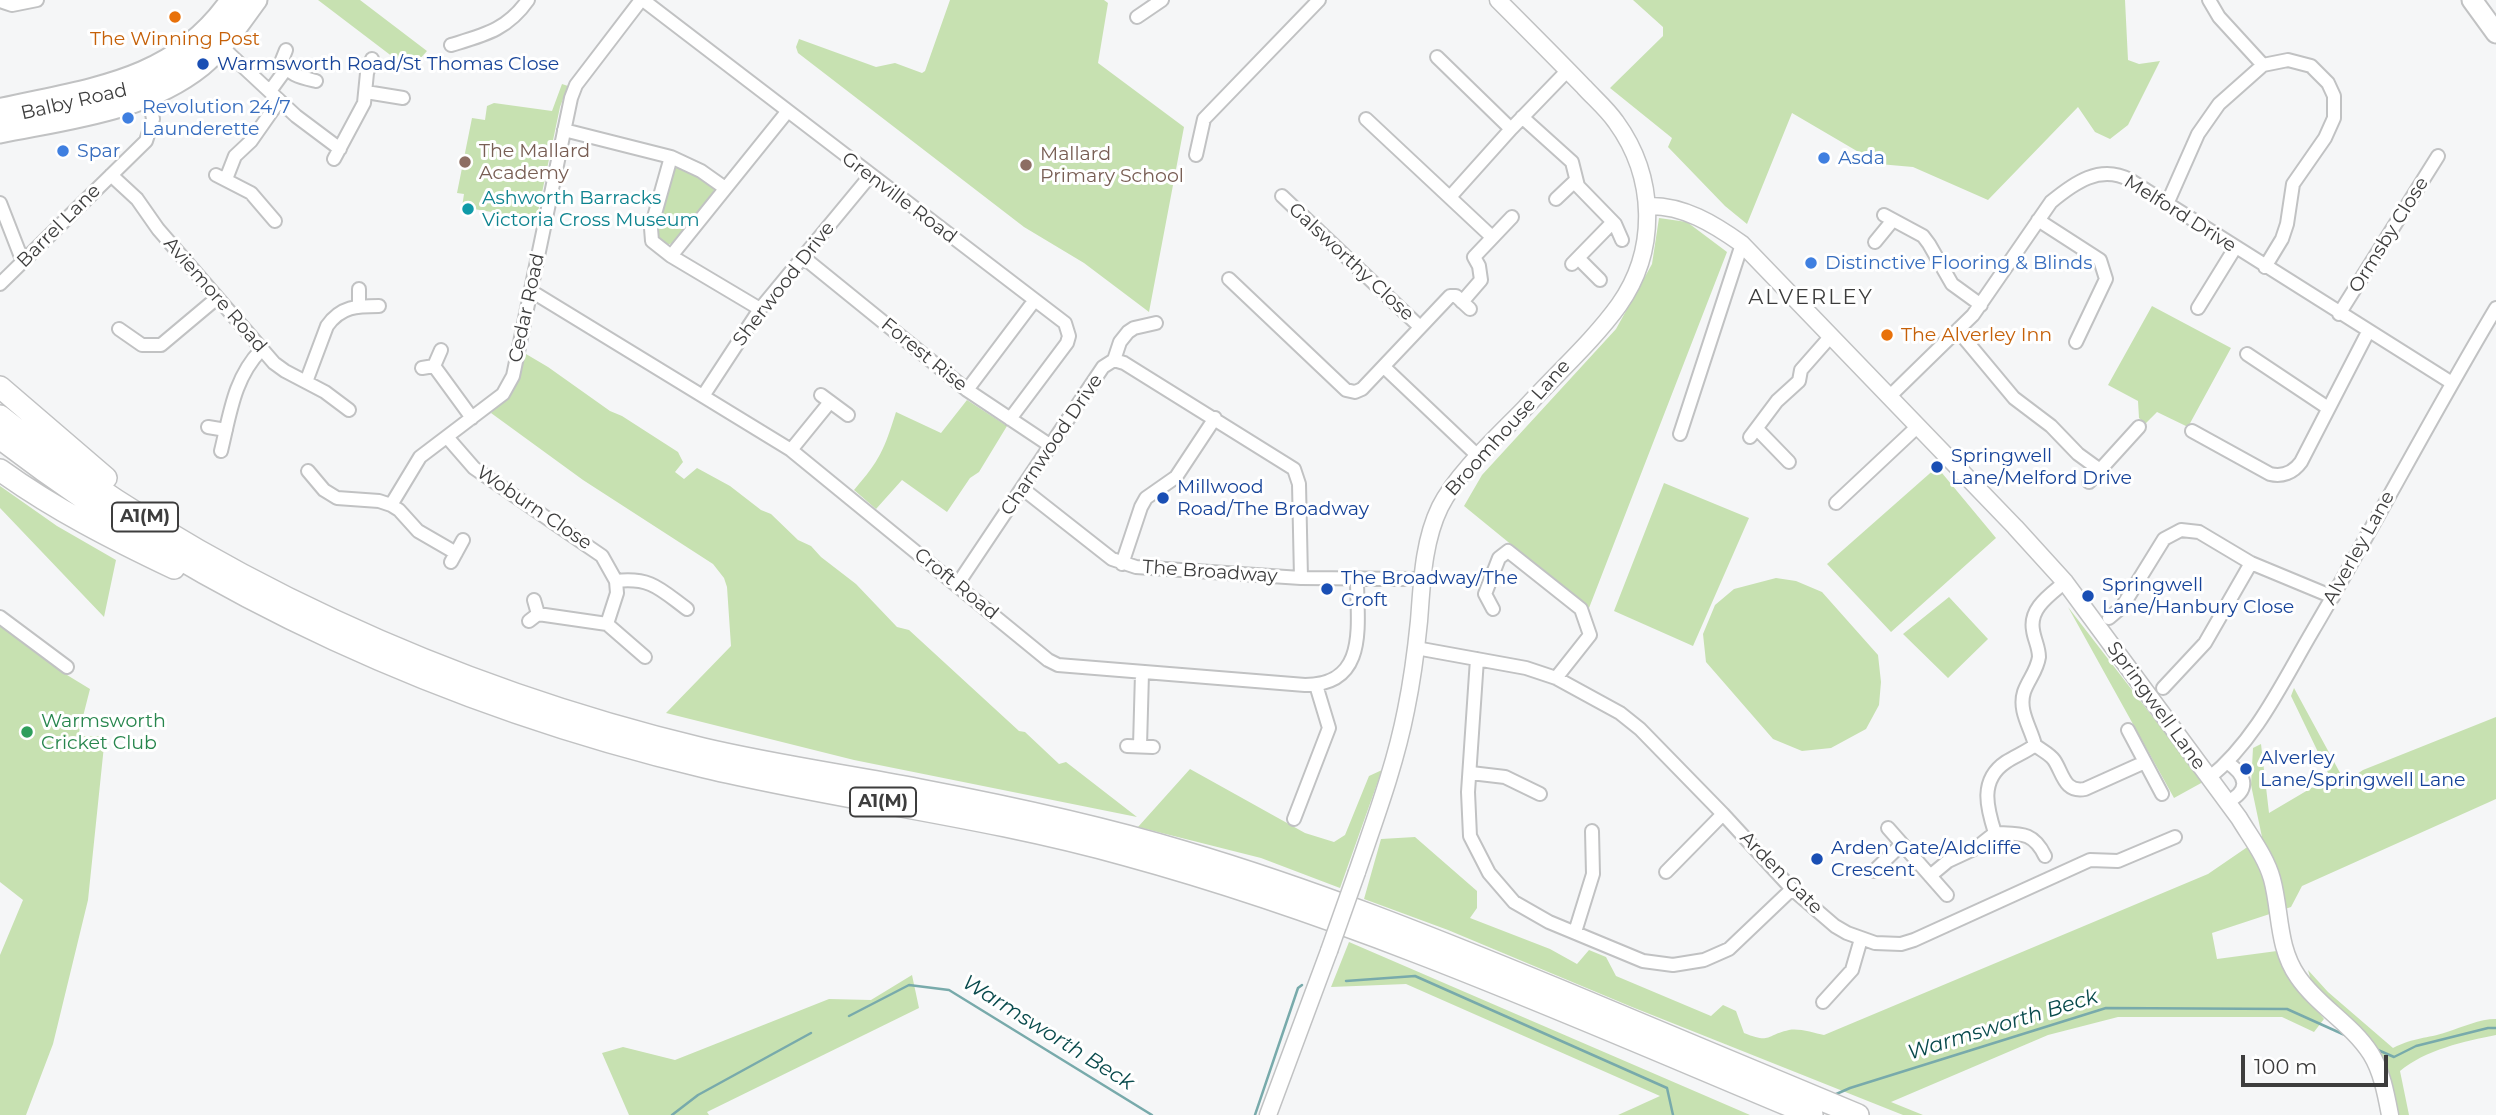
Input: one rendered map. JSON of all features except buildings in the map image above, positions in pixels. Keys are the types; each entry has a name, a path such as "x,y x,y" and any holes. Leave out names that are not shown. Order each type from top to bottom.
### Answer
{"highway":[{"path":"0,387 107,479 144,507 298,612"},
{"name":"A1(M)","path":"0,416 43,449 138,513 218,560 298,612"},
{"name":"A1(M)","path":"0,438 76,492 206,574 298,612 426,678 505,708 601,739 754,778 980,819 1063,838 1258,893 1369,932 1813,1108 1858,1115"},
{"path":"0,470 47,502 99,532 214,589 298,612"}],"main road":[{"name":"Balby Road","path":"0,118 102,98 135,87 170,69 201,46 240,0"},
{"name":"Balby Road","path":"0,133 116,108 149,97 188,76 222,47 257,0"},
{"path":"2472,0 2496,33"}],"street":[{"path":"0,1 12,5 37,0"},
{"path":"0,104 113,79 143,69 180,47 203,28 226,0"},
{"path":"451,45 484,35 511,20 528,0"},
{"name":"Grenville Road","path":"642,0 1065,323 1069,336 1067,343 1010,419"},
{"name":"Cedar Road","path":"391,505 415,464 503,394 513,376 571,98 576,85 642,0"},
{"path":"1137,17 1163,0"},
{"path":"1196,155 1204,119 1319,0"},
{"path":"1498,0 1616,121 1638,162 1648,206"},
{"path":"2209,0 2219,17 2263,65"},
{"path":"464,26 467,40"},
{"path":"222,47 337,154 361,111 372,59"},
{"path":"286,50 282,60 286,69 316,81"},
{"path":"1437,57 1511,129"},
{"path":"2167,204 2199,134 2219,104 2263,65 2288,60 2311,66 2329,83 2335,107 2331,128 2293,184 2282,239 2265,267"},
{"path":"275,221 251,193 221,177 234,156 251,141 286,69"},
{"path":"1450,197 1567,70"},
{"path":"366,92 403,98"},
{"name":"Barrel Lane","path":"0,283 146,141 153,120 149,97"},
{"path":"671,256 787,112"},
{"path":"1522,117 1572,162 1575,181 1613,222 1622,240"},
{"path":"1366,118 1492,237 1512,217"},
{"path":"564,130 671,157 701,171 725,188"},
{"name":"Ormsby Close","path":"2339,314 2438,156"},
{"path":"671,157 651,235 656,245 761,309"},
{"name":"Melford Drive","path":"1889,397 1959,331 1981,305 2051,202 2068,188 2096,174 2121,175 2452,383"},
{"name":"Aviemore Road","path":"111,175 137,199 158,229 261,350 285,371 334,398 349,410"},
{"name":"Sherwood Drive","path":"703,396 761,309 870,176"},
{"path":"1556,200 1575,181"},
{"name":"Galsworthy Close","path":"1282,197 1420,327"},
{"path":"0,203 23,262"},
{"name":"Springwell Lane","path":"1648,206 1664,206 1699,217 1742,244 2006,517 2065,582 2227,802 2267,865 2274,887 2280,934 2297,976 2370,1052 2381,1078 2390,1115"},
{"name":"Broomhouse Lane","path":"1268,1115 1390,775 1406,711 1430,535 1441,505 1479,457 1618,305 1643,257 1648,206"},
{"path":"1875,242 1889,218 1923,236 1952,284 1981,305"},
{"path":"2038,220 2100,260 2106,279 2076,342"},
{"path":"1600,280 1575,261 1613,222"},
{"name":"Galsworthy Close","path":"1228,279 1346,390 1355,392 1362,389 1384,367 1450,296 1456,296 1466,305 1481,280 1479,266 1474,257 1492,237"},
{"path":"1680,434 1742,244"},
{"path":"2197,308 2235,248"},
{"name":"Forest Rise","path":"803,257 967,390 1051,446"},
{"path":"359,289 359,306"},
{"name":"Croft Road","path":"531,291 791,450 1048,660 1058,665 1142,673 1316,685"},
{"path":"119,329 142,345 161,345 217,298"},
{"path":"967,390 1034,301"},
{"path":"306,382 327,326 337,314 351,307 379,306"},
{"name":"Alverley Lane","path":"2209,778 2228,763 2250,737 2333,597 2496,308"},
{"name":"Charnwood Drive","path":"957,585 1104,367 1114,360 1120,342 1134,328 1156,323"},
{"path":"1959,331 2014,398 2051,426 2078,454 2100,470"},
{"path":"2192,431 2270,474 2280,475 2297,468 2368,332"},
{"path":"1789,463 1753,433 1777,401 1799,381 1801,370 1830,337"},
{"path":"221,451 236,387 251,361 261,350"},
{"path":"442,351 428,367 472,418"},
{"path":"2247,354 2328,408"},
{"path":"1114,360 1124,363 1287,463 1298,476 1301,578"},
{"path":"1384,367 1479,457"},
{"path":"325,410 334,398"},
{"path":"791,450 825,398 848,415"},
{"path":"1122,564 1146,498 1175,477 1215,418"},
{"path":"208,427 226,430"},
{"path":"1836,503 1917,427"},
{"path":"2089,482 2139,427"},
{"name":"Woburn Close","path":"447,437 474,468 593,547 602,555 616,581"},
{"path":"308,471 321,487 337,498 379,501 391,505 418,531 453,558 463,540"},
{"path":"309,496 321,487"},
{"name":"The Broadway","path":"1023,489 1122,564 1301,578 1423,579"},
{"path":"2109,618 2122,607 2164,539 2181,530 2199,532 2251,563 2333,597"},
{"path":"1493,609 1485,594 1499,558 1508,551 1581,609 1590,635 1556,678"},
{"path":"2164,688 2205,643 2251,563"},
{"path":"1294,820 1329,728 1316,685 1337,679 1350,664 1354,654 1357,640 1357,579"},
{"path":"607,624 615,604 616,581 643,580 687,609"},
{"path":"2065,582 2042,602 2033,618 2039,658 2024,692 2022,706 2035,746 2053,758 2067,785 2076,790 2085,789 2145,762"},
{"path":"534,600 534,617 607,624 645,657"},
{"path":"0,617 67,667"},
{"name":"Arden Gate","path":"1416,648 1526,668 1556,678 1620,713 1723,814 1792,889 1835,926 1861,939 1887,945 1901,944 2090,860 2118,861 2175,837"},
{"path":"1477,659 1468,792 1469,836 1489,873 1514,902 1549,922 1643,961 1658,964 1689,963 1704,960 1729,949 1792,889"},
{"path":"1140,746 1142,673"},
{"path":"2129,730 2162,794"},
{"path":"1995,833 1986,801 1992,777 2003,763 2035,746"},
{"path":"2227,802 2240,793 2244,783 2240,772 2228,763"},
{"path":"1471,774 1505,778 1540,794"},
{"path":"1666,872 1723,814"},
{"path":"1888,828 1947,895"},
{"path":"1575,933 1593,874 1592,831"},
{"path":"1930,876 1948,861 1976,848 1995,833 2029,836 2039,843 2045,856"},
{"path":"1874,871 1902,844"},
{"path":"1822,1002 1852,970 1861,939"}],"green space":[{"path":"318,0 360,0 427,51 410,70"},
{"name":"Mallard Primary School","path":"950,0 1104,0 1108,3 1098,63 1184,127 1149,312 1084,263 1024,227 798,53 796,47 799,39 876,67 895,63 922,73"},
{"path":"1633,0 2125,0 2128,60 2139,64 2160,61 2128,125 2110,139 2095,132 2078,107 1988,200 1913,167 1879,164 1792,113 1747,224 1725,206 1668,147 1672,138 1610,88 1663,36 1663,27"},
{"path":"562,84 568,86 560,107 535,226 527,218 462,207 464,194 457,193 472,118 485,120 487,106 494,103 552,111"},
{"path":"684,167 712,183 714,190 712,197 676,242 664,246 654,233 671,173 675,168"},
{"path":"1659,218 1687,222 1727,252 1589,608 1464,506 1482,475 1616,329 1652,264"},
{"path":"2152,306 2231,348 2188,427 2157,412 2145,424 2139,418 2138,401 2108,385"},
{"path":"526,354 610,411 678,452 683,462 675,472 684,479 697,468 730,486 761,510 771,514 798,540 811,546 856,584 897,627 909,630 1019,731 1025,732 1059,764 1066,762 1137,817 854,760 666,713 731,646 724,578 713,564 583,480 491,413 516,385"},
{"path":"967,400 1007,426 979,472 970,478 947,512 902,480 876,509 854,490 880,454 896,412 941,433"},
{"path":"1937,467 1996,538 1891,632 1827,564"},
{"path":"1664,483 1749,518 1693,646 1614,611"},
{"path":"0,486 57,526 116,560 104,617 0,508"},
{"path":"1776,578 1796,581 1822,592 1878,655 1881,682 1879,705 1866,729 1831,748 1802,751 1773,739 1706,662 1703,634 1715,605 1734,589"},
{"path":"1949,597 1988,639 1948,678 1903,634"},
{"path":"2068,607 2203,782 2174,798"},
{"path":"0,624 67,675 90,689 78,736 105,736 88,900 53,1044 26,1115 0,1115 0,955 23,900 0,882"},
{"path":"2294,688 2345,782 2363,770 2496,717 2496,799 2302,886 2291,907 2212,933 2217,959 2277,951 2299,988 2324,1019 2314,1032 2282,1017 2118,1017 2048,1035 1891,1102 1923,1115 1903,1115 1448,930 1364,899 1381,839 1415,837 1477,891 1477,908 1470,918 1550,949 1577,964 1589,950 1606,957 1616,976 1711,1016 1723,1005 1736,1011 1744,1033 1753,1036 1764,1038 1793,1030 1824,1035 2208,874 2262,837 2251,785 2253,748 2261,744 2269,813 2330,777 2291,696"},
{"path":"1190,769 1305,833 1334,842 1345,835 1369,776 1382,770 1340,888 1261,858 1138,827"},
{"path":"1349,942 1750,1115 1618,1115 1660,1096 1406,984 1331,987"},
{"path":"2308,970 2328,992 2393,1048 2490,1019 2496,1019 2496,1035 2433,1052 2400,1071 2409,1115 2397,1115 2384,1059 2311,981"},
{"path":"912,975 919,1008 707,1112 709,1115 629,1115 602,1053 623,1047 675,1060 829,999 871,1000"}],"waterway":[{"name":"Warmsworth Beck","path":"1346,981 1415,976 1667,1088 1673,1115"},
{"name":"Warmsworth Beck","path":"849,1016 909,985 949,990 1152,1115"},
{"name":"Warmsworth Beck","path":"1255,1115 1298,988 1302,985"},
{"name":"Warmsworth Beck","path":"1834,1095 2106,1008 2287,1009 2347,1036"},
{"name":"Warmsworth Beck","path":"2378,1050 2394,1057 2416,1046 2496,1028"},
{"name":"Warmsworth Beck","path":"672,1115 698,1095 811,1033"}],"place":[{"name":"The Winning Post","path":"175,17"},
{"name":"Warmsworth Road/St Thomas Close","path":"203,64"},
{"name":"Revolution 24/7 Launderette","path":"128,118"},
{"name":"Spar","path":"63,151"},
{"name":"Asda","path":"1824,158"},
{"name":"The Mallard Academy","path":"465,162"},
{"name":"Mallard Primary School","path":"1026,165"},
{"name":"Ashworth Barracks Victoria Cross Museum","path":"468,209"},
{"name":"Distinctive Flooring & Blinds","path":"1811,263"},
{"name":"The Alverley Inn","path":"1887,335"},
{"name":"Springwell Lane/Melford Drive","path":"1937,467"},
{"name":"Millwood Road/The Broadway","path":"1163,498"},
{"name":"The Broadway/The Croft","path":"1327,589"},
{"name":"Springwell Lane/Hanbury Close","path":"2088,596"},
{"name":"Warmsworth Cricket Club","path":"27,732"},
{"name":"Alverley Lane/Springwell Lane","path":"2246,769"},
{"name":"Arden Gate/Aldcliffe Crescent","path":"1817,859"}],"district":[{"name":"ALVERLEY","path":"1811,298"}]}
